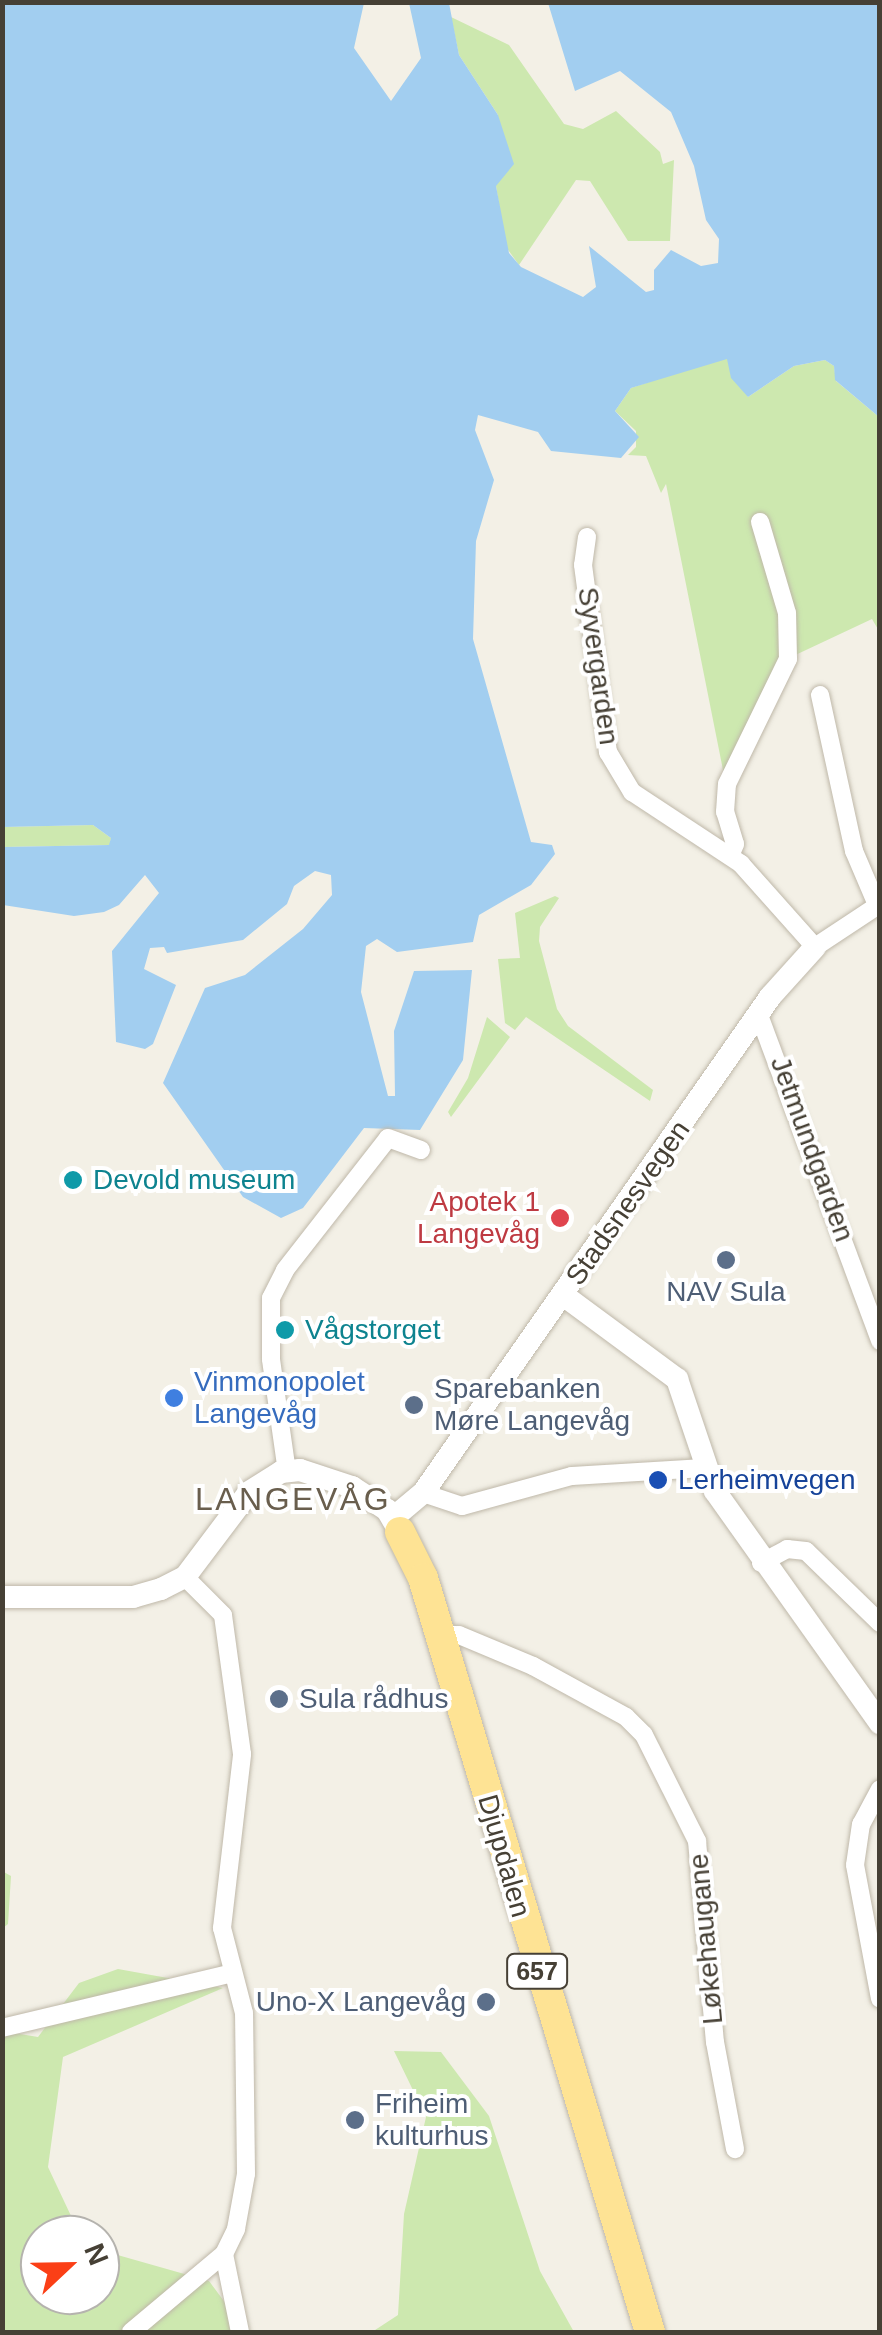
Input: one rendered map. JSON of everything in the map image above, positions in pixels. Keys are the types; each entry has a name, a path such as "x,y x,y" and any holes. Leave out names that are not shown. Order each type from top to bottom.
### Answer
{"main road":[{"name":"Djupdalen","path":"396,1525 403,1555 433,1622 650,2332"}],"street":[{"path":"730,856 735,844 724,812 727,784 788,658 787,613 760,522"},
{"name":"Syvergarden","path":"587,538 583,565 608,752 653,811 730,856 815,947"},
{"path":"820,695 854,851 878,905"},
{"name":"Stadsnesvegen","path":"396,1525 424,1493 759,1015 815,947 878,905"},
{"name":"Jetmundgarden","path":"759,1015 880,1341"},
{"path":"287,1472 271,1359 271,1298 284,1270 388,1138 422,1150"},
{"path":"563,1295 677,1378 704,1468 761,1563 880,1723"},
{"path":"424,1493 462,1506 572,1476 704,1468"},
{"path":"2,1597 133,1597 185,1577 248,1492 287,1472 352,1486 396,1525"},
{"path":"761,1563 787,1549 806,1551 880,1623"},
{"path":"131,2332 224,2254 236,2229 246,2174 246,2040 222,1898 243,1785 233,1669 222,1615 185,1577"},
{"name":"Løkehaugane","path":"433,1622 533,1666 626,1717 644,1735 697,1840 715,2042 735,2149"},
{"path":"880,1789 861,1824 856,1865 880,2000"},
{"path":"2,2028 233,1972"},
{"path":"224,2254 240,2332"}],"green space":[{"path":"451,17 509,45 564,124 583,129 616,111 660,152 663,164 674,160 670,241 628,241 590,181 576,180 519,265 506,247 496,186 498,115 459,55"},
{"path":"717,359 728,359 748,397 794,366 825,360 834,366 836,381 879,417 879,631 872,619 789,658 725,780 666,484 661,493 646,456 628,455 636,447 636,431 615,411 631,388"},
{"path":"93,825 111,838 110,845 3,847 2,827"},
{"path":"555,896 559,898 540,927 539,941 557,1009 568,1026 653,1090 650,1101 526,1017 515,1030 505,1023 498,959 520,958 515,913"},
{"path":"487,1017 510,1037 451,1117 448,1112 468,1078"},
{"path":"2,1871 11,1876 8,1924 3,1928"},
{"path":"118,1969 223,1988 63,2057 48,2167 71,2215 20,2215 20,2315 120,2315 120,2256 209,2281 247,2332 3,2332 2,2031 38,2037 79,1983"},
{"path":"394,2051 441,2052 489,2116 540,2271 574,2332 372,2332 398,2315 404,2214 426,2117"}],"water":[{"path":"3,2 364,3 354,48 391,101 421,58 409,3 449,3 459,55 498,115 514,164 496,186 509,253 521,267 583,297 596,287 589,246 646,292 654,290 654,270 671,250 701,266 718,263 719,239 706,220 694,166 671,112 620,71 575,91 548,3 879,3 879,417 835,380 834,366 825,360 794,366 748,397 731,378 727,359 631,388 615,411 639,437 621,458 551,451 538,432 478,415 475,430 494,480 476,541 473,639 531,842 552,845 555,854 531,885 479,915 473,942 397,952 377,939 366,946 361,992 388,1096 395,1096 394,1031 414,971 472,970 463,1060 420,1130 364,1128 303,1208 281,1218 243,1197 163,1083 205,988 245,975 303,929 332,895 331,875 315,871 294,886 287,904 243,940 167,953 164,947 150,948 144,969 176,985 153,1044 145,1049 116,1042 112,951 159,893 145,875 119,905 104,912 74,916 3,905 3,847 109,845 111,838 93,825 3,827"}],"place":[{"name":"Devold museum","path":"73,1180"},
{"name":"Apotek 1 Langevåg","path":"560,1218"},
{"name":"NAV Sula","path":"726,1260"},
{"name":"Vågstorget","path":"285,1330"},
{"name":"Vinmonopolet Langevåg","path":"174,1398"},
{"name":"Sparebanken Møre Langevåg","path":"414,1405"},
{"name":"Lerheimvegen","path":"658,1480"},
{"name":"Sula rådhus","path":"279,1699"},
{"name":"Uno-X Langevåg","path":"486,2002"},
{"name":"Friheim kulturhus","path":"355,2120"}],"district":[{"name":"LANGEVÅG","path":"293,1499"}]}
